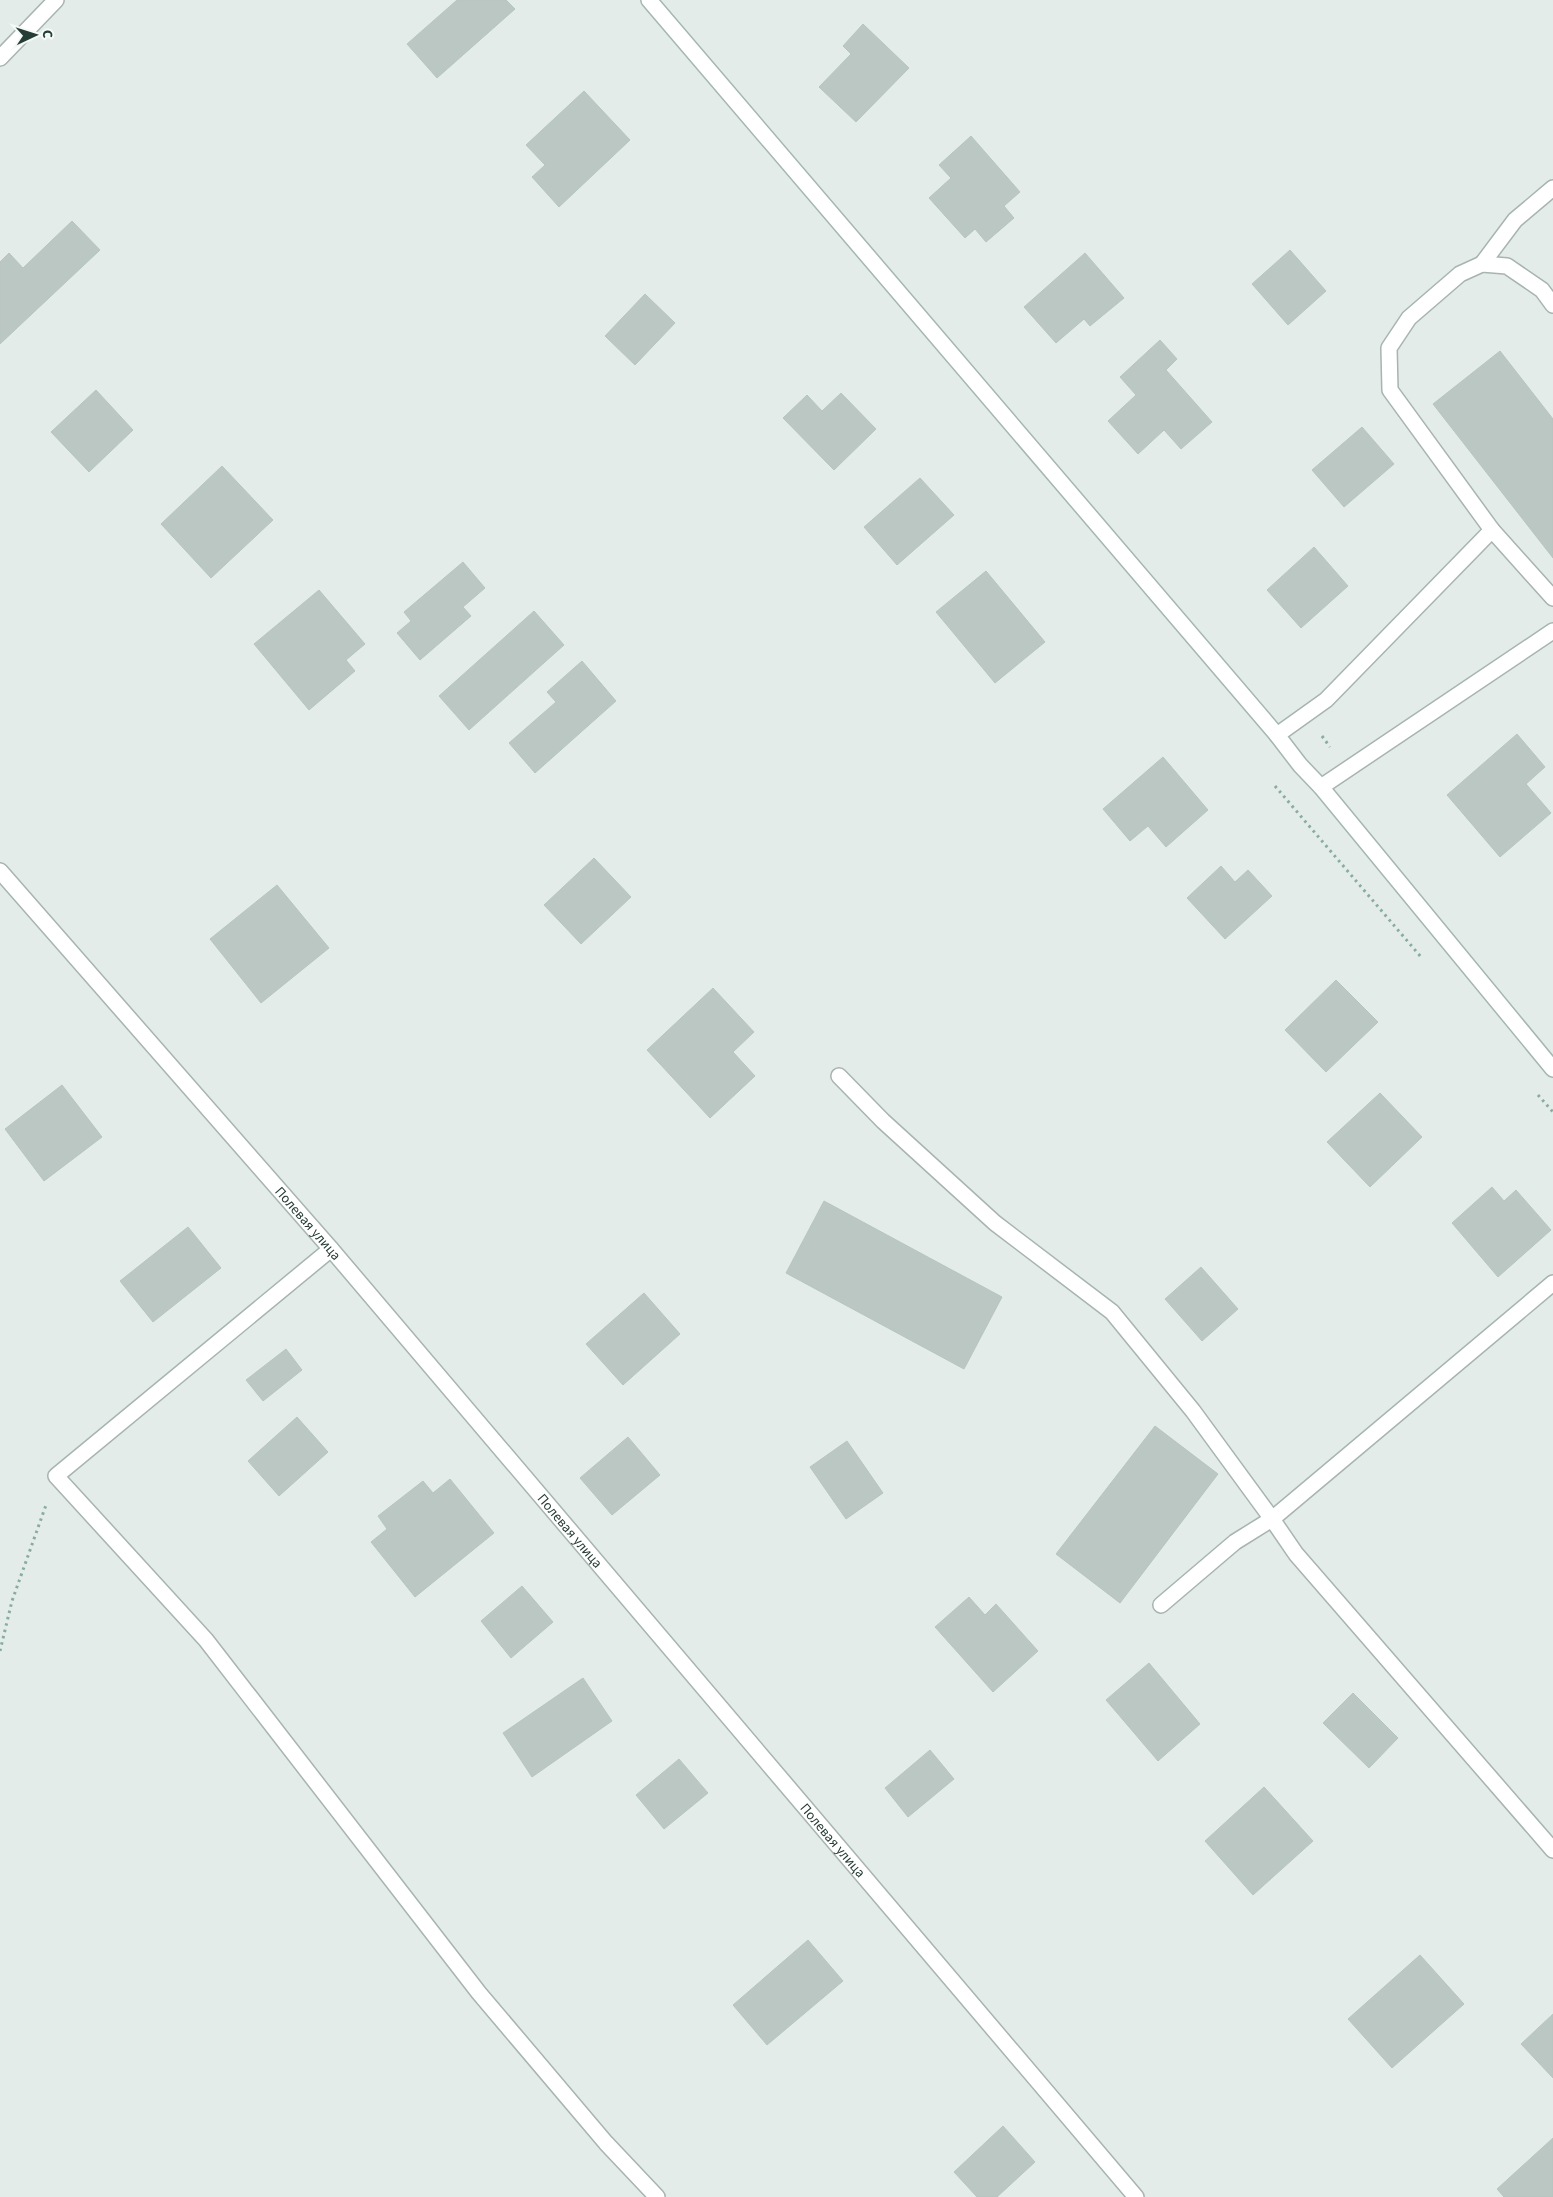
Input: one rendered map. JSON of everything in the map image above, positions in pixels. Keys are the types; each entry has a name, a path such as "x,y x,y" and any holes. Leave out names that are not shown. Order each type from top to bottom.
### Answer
{"street":[{"path":"0,58 56,0"},
{"path":"649,0 1277,735 1300,765 1321,787 1553,1069"},
{"path":"1482,264 1514,220 1553,188"},
{"path":"1553,306 1542,290 1507,266 1482,264 1460,274 1409,318 1389,348 1390,390 1492,530 1553,598"},
{"path":"1277,735 1305,713 1326,700 1492,530"},
{"path":"1321,787 1553,631"},
{"name":"Полевая улица","path":"0,871 331,1249 1136,2197"},
{"path":"839,1076 883,1121 995,1223 1112,1312 1193,1410 1296,1554 1553,1850"},
{"path":"331,1249 56,1476 206,1640 479,1993 606,2143 657,2197"},
{"path":"1162,1604 1235,1542 1272,1519 1553,1283"}],"path":[{"path":"1305,713 1348,769"},
{"path":"1275,786 1424,960"},
{"path":"1534,1089 1553,1112"},
{"path":"0,1651 12,1601 56,1476"}],"building":[{"path":"457,0 506,0 515,9 437,78 407,44"},
{"path":"863,24 909,68 856,122 819,87 851,54 843,46"},
{"path":"584,91 630,140 559,207 532,177 545,165 526,145"},
{"path":"971,136 1020,192 1004,206 1014,218 986,242 975,229 965,238 929,198 951,178 939,165"},
{"path":"72,221 100,250 0,344 0,262 9,253 23,268"},
{"path":"1290,250 1326,291 1288,325 1252,284"},
{"path":"1085,253 1124,298 1090,326 1084,319 1056,343 1024,307"},
{"path":"645,294 675,323 635,365 605,336"},
{"path":"1160,340 1177,359 1166,370 1212,422 1181,449 1164,430 1138,454 1108,421 1136,395 1120,377"},
{"path":"1500,351 1553,419 1553,558 1433,404"},
{"path":"96,390 133,430 89,472 51,432"},
{"path":"841,393 876,429 834,470 783,418 807,395 822,411"},
{"path":"1362,427 1394,464 1344,507 1312,470"},
{"path":"222,466 273,520 211,578 161,524"},
{"path":"920,478 954,515 897,565 864,527"},
{"path":"1314,547 1348,586 1301,628 1267,590"},
{"path":"463,562 485,588 463,607 471,616 420,660 397,633 411,621 404,612"},
{"path":"986,571 1045,642 995,683 936,612"},
{"path":"319,590 365,644 346,660 355,671 309,710 254,644"},
{"path":"534,611 564,645 469,730 439,696"},
{"path":"582,661 616,701 535,773 509,743 556,702 547,692"},
{"path":"1517,734 1545,767 1526,784 1551,813 1500,857 1447,795"},
{"path":"1163,757 1208,810 1166,847 1148,826 1130,841 1103,809"},
{"path":"594,858 631,897 581,944 544,905"},
{"path":"1221,866 1235,882 1248,870 1272,896 1225,939 1187,898"},
{"path":"277,885 329,948 261,1003 210,939"},
{"path":"1336,980 1378,1022 1326,1072 1285,1030"},
{"path":"713,988 754,1032 733,1052 755,1076 710,1118 647,1050"},
{"path":"62,1085 102,1137 44,1181 5,1129"},
{"path":"1380,1093 1422,1137 1370,1187 1327,1142"},
{"path":"1492,1187 1504,1201 1516,1190 1551,1230 1498,1277 1452,1223"},
{"path":"824,1201 1002,1297 964,1369 786,1273"},
{"path":"188,1227 221,1268 153,1322 120,1281"},
{"path":"1201,1267 1238,1309 1202,1341 1165,1299"},
{"path":"644,1293 680,1334 623,1385 586,1344"},
{"path":"286,1349 302,1370 263,1401 246,1380"},
{"path":"297,1417 328,1452 279,1496 248,1461"},
{"path":"1155,1426 1218,1474 1120,1603 1056,1554"},
{"path":"628,1437 660,1475 612,1515 580,1478"},
{"path":"847,1441 883,1493 846,1519 810,1467"},
{"path":"450,1479 494,1533 415,1597 371,1542 387,1529 378,1516 423,1481 433,1493"},
{"path":"522,1586 553,1622 511,1658 481,1621"},
{"path":"969,1597 985,1615 996,1604 1038,1651 993,1692 935,1627"},
{"path":"1149,1663 1200,1724 1158,1761 1106,1700"},
{"path":"583,1678 612,1721 532,1777 503,1733"},
{"path":"1353,1693 1398,1738 1369,1768 1323,1723"},
{"path":"930,1750 954,1779 908,1817 885,1788"},
{"path":"679,1759 708,1793 664,1829 636,1795"},
{"path":"1264,1787 1313,1841 1253,1895 1205,1841"},
{"path":"808,1940 843,1981 767,2045 733,2005"},
{"path":"1420,1955 1464,2004 1392,2068 1348,2019"},
{"path":"1553,2014 1553,2078 1521,2044"},
{"path":"1003,2126 1035,2162 997,2197 977,2197 954,2172"},
{"path":"1553,2138 1553,2197 1504,2197 1497,2189"}]}
